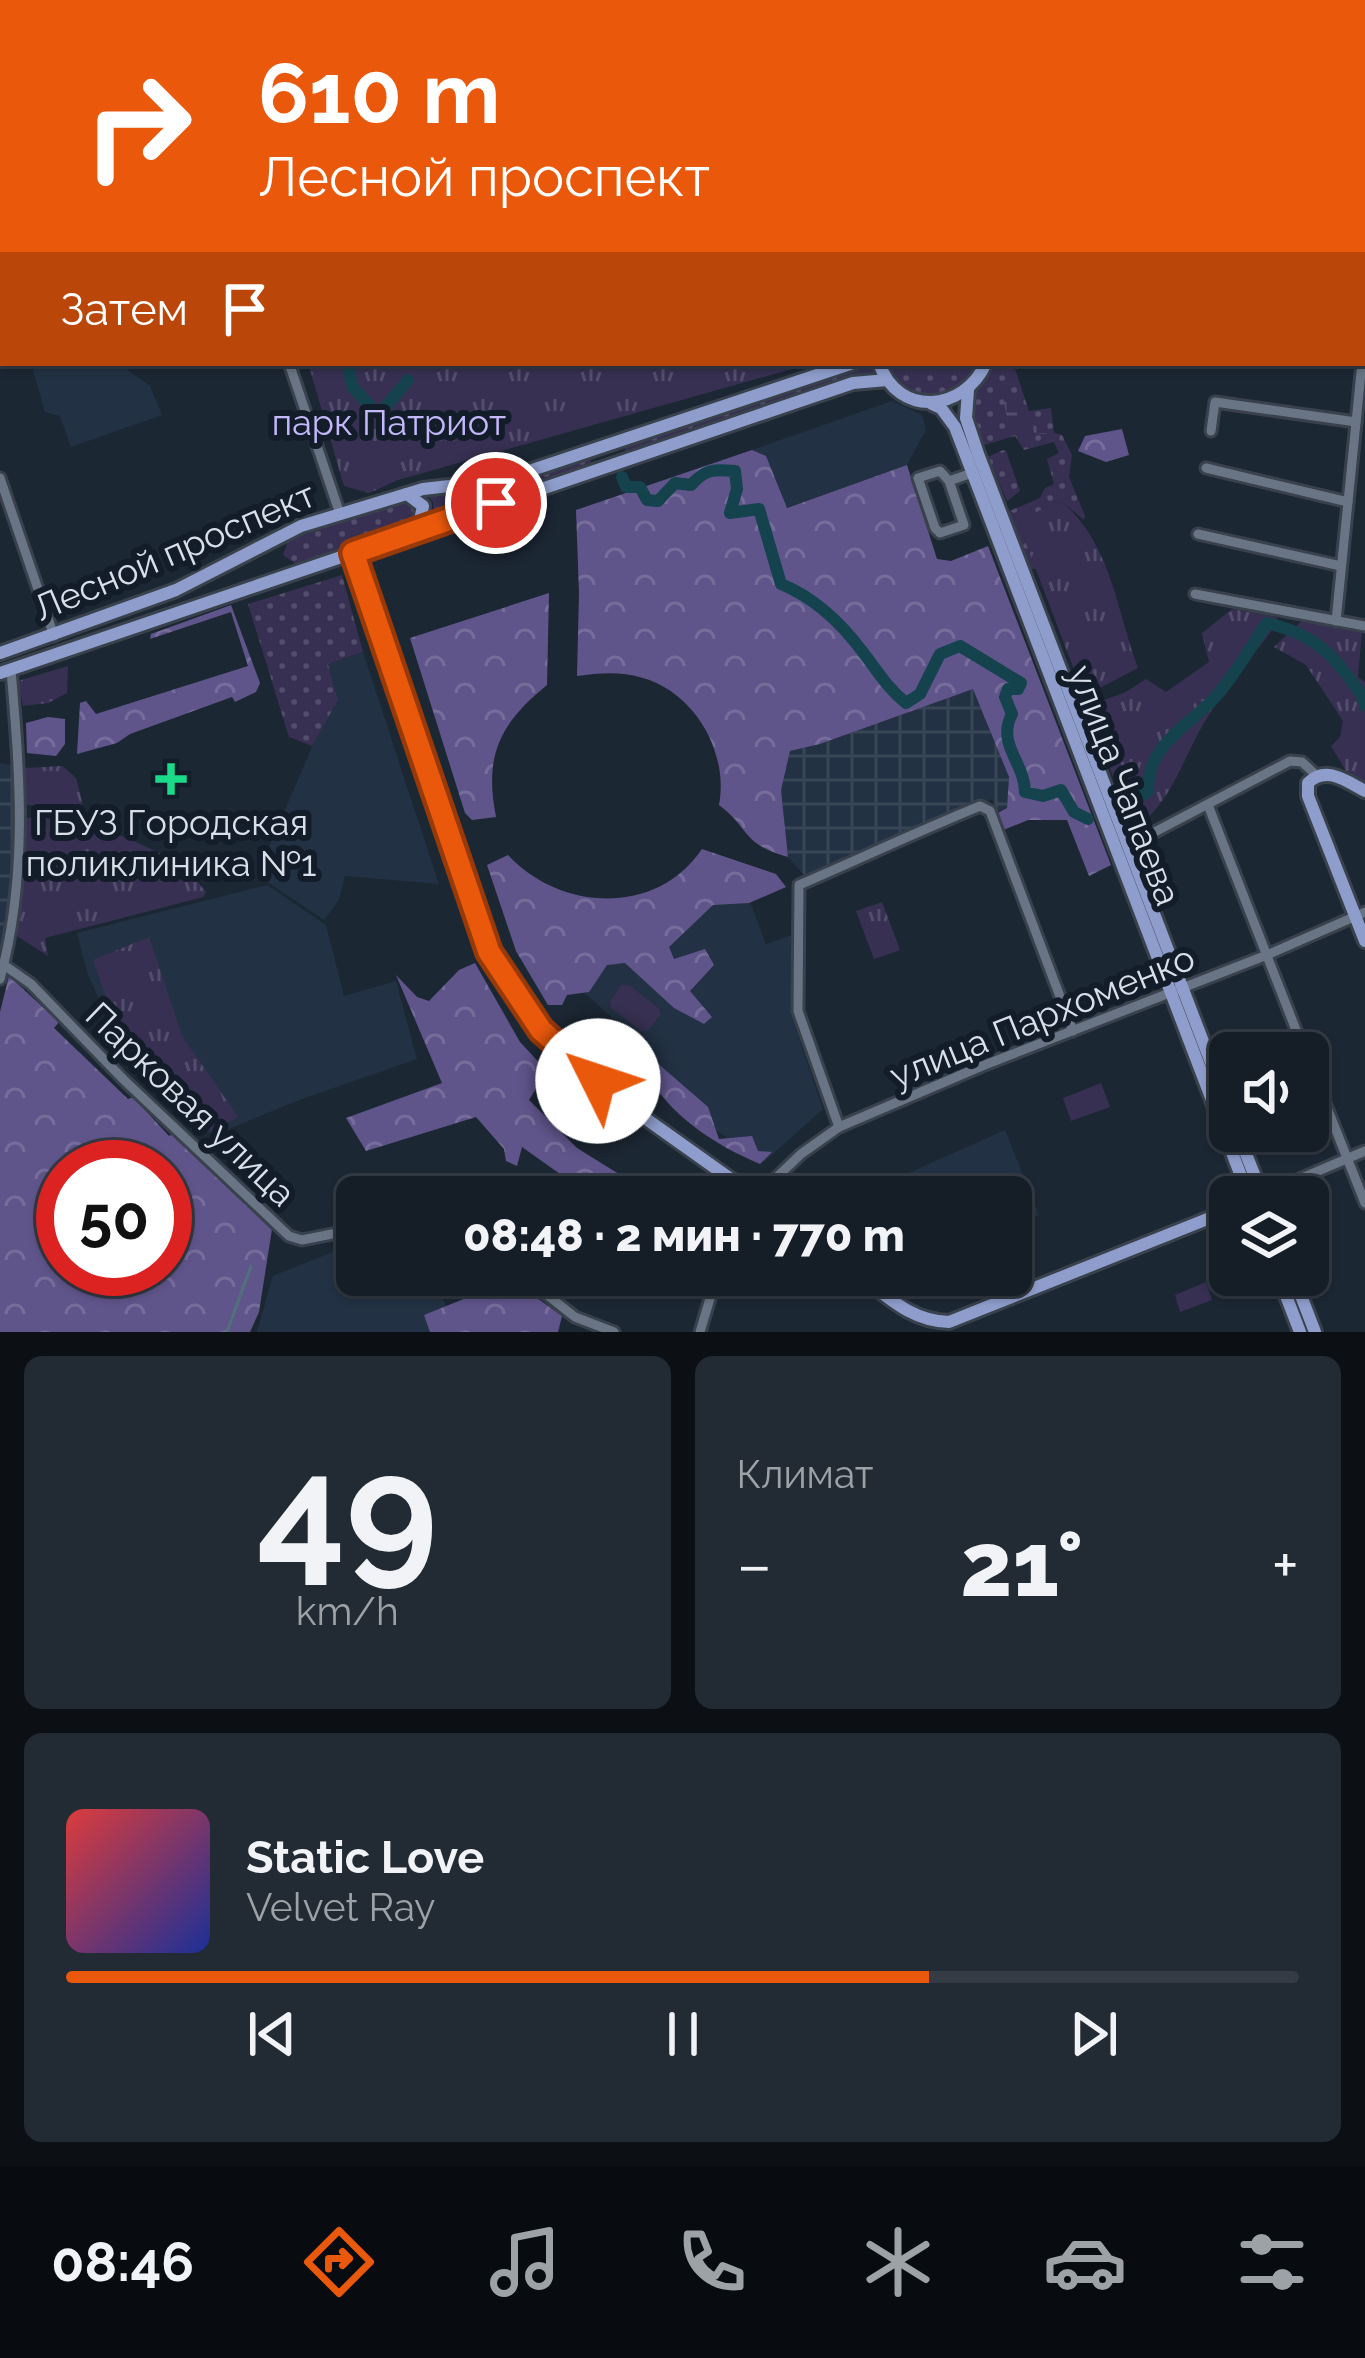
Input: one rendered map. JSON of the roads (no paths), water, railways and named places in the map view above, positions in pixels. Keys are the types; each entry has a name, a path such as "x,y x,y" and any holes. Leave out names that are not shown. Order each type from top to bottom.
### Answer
{"main road":[{"name":"Лесной проспект","path":"0,653 196,581 284,532 405,493 502,480 844,366"},
{"path":"880,366 887,380 908,398 932,404 968,390 984,366"},
{"name":"Лесной проспект","path":"6,671 853,383 887,380"},
{"name":"улица Чапаева","path":"968,390 966,418 978,454 1128,846 1242,1176"},
{"name":"улица Чапаева","path":"932,404 955,427 1209,1063"},
{"path":"405,493 424,506 418,530"},
{"path":"353,553 489,952 541,1030 568,1057 726,1176"},
{"path":"158,597 165,616"},
{"path":"1365,791 1322,774 1308,783 1308,796 1360,914 1365,941"},
{"path":"886,1296 929,1327 1209,1220"},
{"path":"1286,1296 1300,1332"},
{"path":"1301,1296 1315,1332"}],"street":[{"path":"290,366 340,514"},
{"path":"1336,621 1362,366"},
{"path":"1211,431 1215,402 1356,422"},
{"path":"1206,468 1348,502"},
{"path":"940,471 949,481 964,525 940,533 918,478 940,471"},
{"path":"949,481 972,472"},
{"path":"0,478 54,636"},
{"path":"962,521 988,513"},
{"path":"1198,534 1341,566"},
{"path":"1195,594 1365,626"},
{"path":"0,979 20,878 22,820 6,671"},
{"path":"1128,846 1290,761 1302,761 1322,774"},
{"path":"1208,805 1297,1032"},
{"path":"839,1127 798,1011 800,885 953,817 980,806 990,812 1073,1031"},
{"name":"улица Пархоменко","path":"778,1176 839,1127 1360,914"},
{"name":"Парковая улица","path":"4,964 32,984 124,1080 289,1235 302,1240 336,1231"},
{"path":"1329,1113 1365,1203"},
{"path":"1307,1176 1365,1151"},
{"path":"547,1296 574,1318 614,1332"},
{"path":"700,1332 711,1296"}],"waterway":[{"path":"348,366 353,388 375,411 383,410 408,380"},
{"path":"622,477 626,487 640,487 647,500 658,501 675,483 691,485 711,471 735,471 737,489 730,513 759,509 781,584 836,621 906,703 920,694 940,654 960,646 1021,683 1018,689 1008,689 1005,697 1012,714 1007,735 1025,792 1043,796 1061,790 1074,812 1088,819"},
{"path":"1135,800 1148,791 1155,759 1163,747 1218,694 1267,623 1300,634 1323,649 1352,682 1365,706"},
{"path":"227,1332 251,1266"}],"place":[{"name":"ГБУЗ Городская поликлиника №1","path":"171,779"}],"park label":[{"name":"парк Патриот","path":"389,422"}]}
